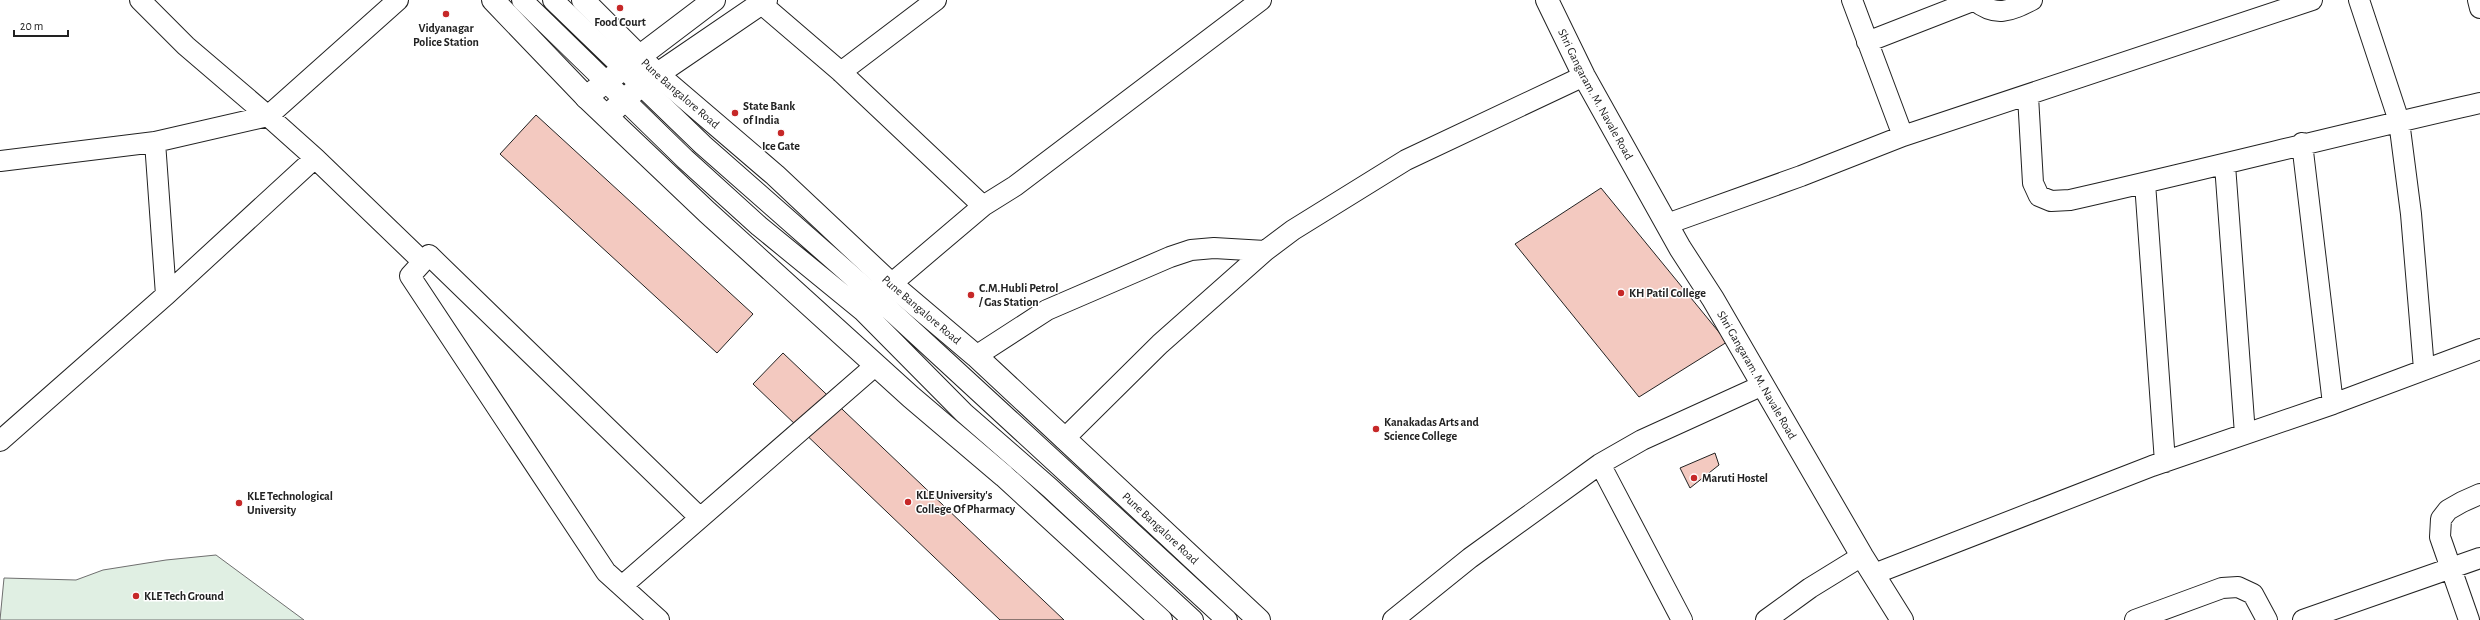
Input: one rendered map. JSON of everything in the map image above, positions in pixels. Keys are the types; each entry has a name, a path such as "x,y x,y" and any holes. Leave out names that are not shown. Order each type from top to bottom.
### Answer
{"main road":[{"path":"493,0 586,97 707,212 876,365 1004,476 1161,620"},
{"name":"Pune Bangalore Road","path":"583,0 630,62 649,80 775,175 891,284 976,356 1259,620"},
{"path":"586,97 630,62 714,0"},
{"name":"Shri Gangaram. M. Navale Road","path":"1547,0 1584,76 1667,224 1763,385 1862,556 1902,620"},
{"path":"607,116 649,80 761,1"}],"street":[{"path":"140,0 186,46 316,158 422,262"},
{"path":"0,161 155,142 268,116 398,0"},
{"path":"522,0 685,159 759,226 862,310 964,413 1062,499 1193,620"},
{"path":"553,0 630,62"},
{"path":"840,72 936,0"},
{"path":"1852,0 1903,136"},
{"path":"1867,42 1974,0 1989,10 2008,11 2032,0"},
{"path":"1667,224 1801,176 1903,136 2028,96 2312,0"},
{"path":"2359,0 2399,121 2411,214 2424,369"},
{"path":"2478,0 2480,8"},
{"path":"761,1 840,72 983,206"},
{"path":"891,284 983,206 1015,186 1252,3"},
{"path":"1064,439 1160,344 1265,250 1293,230 1406,160 1584,76"},
{"path":"649,80 703,145 877,298 1227,620"},
{"path":"2028,96 2033,183 2039,196 2051,201 2070,200 2225,165 2302,143 2480,103"},
{"path":"155,142 166,295"},
{"path":"2302,143 2333,404"},
{"path":"0,442 166,295 316,158"},
{"path":"2225,165 2245,434"},
{"path":"2145,183 2165,462"},
{"path":"976,356 1047,310 1177,255 1191,250 1214,248 1265,250"},
{"path":"659,620 606,572 410,276 422,262 429,255 695,513"},
{"path":"1874,574 2165,462 2333,404 2480,349"},
{"path":"622,586 876,365"},
{"path":"1393,620 1470,558 1600,464 1642,440 1763,385"},
{"path":"1600,464 1682,620"},
{"path":"2469,620 2452,568 2440,538 2441,519 2457,504 2480,494"},
{"path":"1766,620 1810,588 1862,556"},
{"path":"2303,620 2480,558"},
{"path":"2135,620 2222,588 2238,587 2253,594 2267,620"}],"green space":[{"name":"KLE Tech Ground","path":"216,555 304,620 0,620 4,578 76,580 103,570 166,560"}],"building":[{"path":"536,115 753,314 717,353 500,154"},
{"name":"KH Patil College","path":"1601,188 1727,342 1639,397 1515,244"},
{"name":"KLE University's College Of Pharmacy","path":"783,353 1064,620 1000,620 753,384"},
{"name":"Maruti Hostel","path":"1715,453 1719,465 1690,488 1680,468"}],"place":[{"name":"Food Court","path":"620,8"},
{"name":"Vidyanagar Police Station","path":"446,14"},
{"name":"State Bank of India","path":"735,113"},
{"name":"Ice Gate","path":"781,133"},
{"name":"KH Patil College","path":"1621,293"},
{"name":"C.M.Hubli Petrol / Gas Station","path":"971,295"},
{"name":"Kanakadas Arts and Science College","path":"1376,429"},
{"name":"Maruti Hostel","path":"1694,478"},
{"name":"KLE University's College Of Pharmacy","path":"908,502"},
{"name":"KLE Technological University","path":"239,503"},
{"name":"KLE Tech Ground","path":"136,596"}]}
